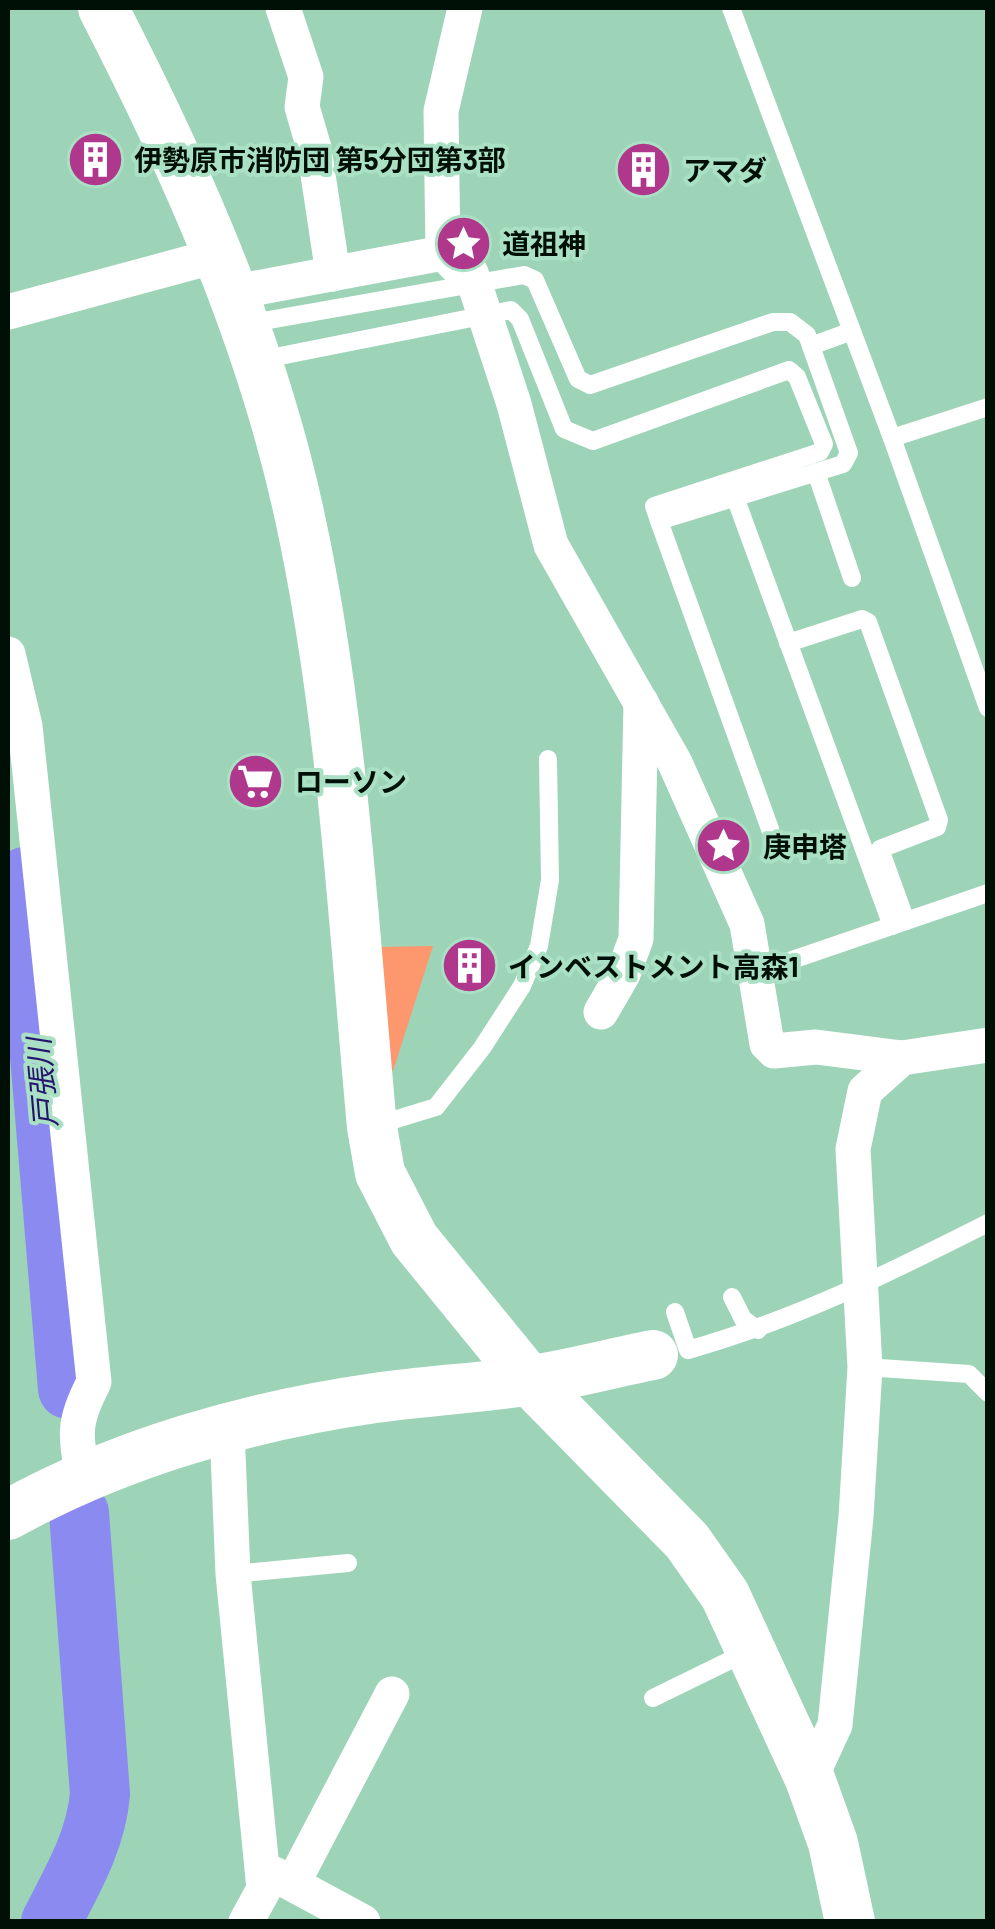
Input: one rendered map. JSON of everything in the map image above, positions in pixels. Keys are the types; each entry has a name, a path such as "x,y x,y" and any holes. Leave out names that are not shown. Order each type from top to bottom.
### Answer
{"street":[{"path":"103,8 175,152 239,308 299,510 329,673 372,1127 380,1173 414,1238 530,1380 687,1541 724,1596 810,1779 834,1842 850,1922"},
{"path":"283,8 306,77 302,108 314,148 332,274"},
{"path":"465,8 440,111 444,253 458,268 470,273 514,404 551,544 675,764 747,924 767,1044 774,1051 816,1047 902,1058 988,1045"},
{"path":"8,312 239,308 332,274 444,253"},
{"path":"8,654 26,726 94,1382 81,1407 75,1434 83,1477"},
{"path":"601,1012 623,974 636,939 641,701"},
{"path":"810,1779 835,1725 856,1517 864,1367 853,1149 865,1091 902,1058"},
{"path":"8,1514 83,1477 227,1429 372,1399 530,1380 653,1355"},
{"path":"227,1429 234,1574 264,1889 246,1922"},
{"path":"293,1883 392,1694"},
{"path":"260,1867 363,1922"}],"lane":[{"path":"732,8 988,708"},
{"path":"239,308 479,299 524,275 535,280 578,379 590,385 773,322 790,322 807,335 848,453 843,464 659,521"},
{"path":"239,308 479,299 511,310 520,319 564,429 593,442 789,370 796,377 824,444 820,452 654,506 770,829"},
{"path":"811,346 852,331"},
{"path":"892,438 988,407"},
{"path":"816,472 852,578"},
{"path":"734,498 899,924"},
{"path":"788,643 862,618 868,622 939,820 937,826 880,848 899,924"},
{"path":"372,1127 436,1108 482,1048 522,986 539,946 550,880 548,759"},
{"path":"757,972 988,893"},
{"path":"675,1312 688,1350 758,1330 862,1288 988,1223"},
{"path":"732,1297 744,1318 758,1330"},
{"path":"864,1367 970,1374 988,1393"},
{"path":"234,1574 348,1562"},
{"path":"653,1698 752,1650"}],"shaded area":[{"path":"433,946 393,1071 388,1071 378,947"}],"waterway":[{"name":"戸張川","path":"25,877 68,1389"},
{"name":"戸張川","path":"51,1922 88,1844 100,1794 79,1513"}],"place":[{"name":"伊勢原市消防団 第5分団第3部","path":"95,159"},
{"name":"アマダ","path":"644,170"},
{"name":"道祖神","path":"463,243"},
{"name":"ローソン","path":"256,781"},
{"name":"庚申塔","path":"724,846"},
{"name":"インベストメント高森1","path":"469,966"}]}
